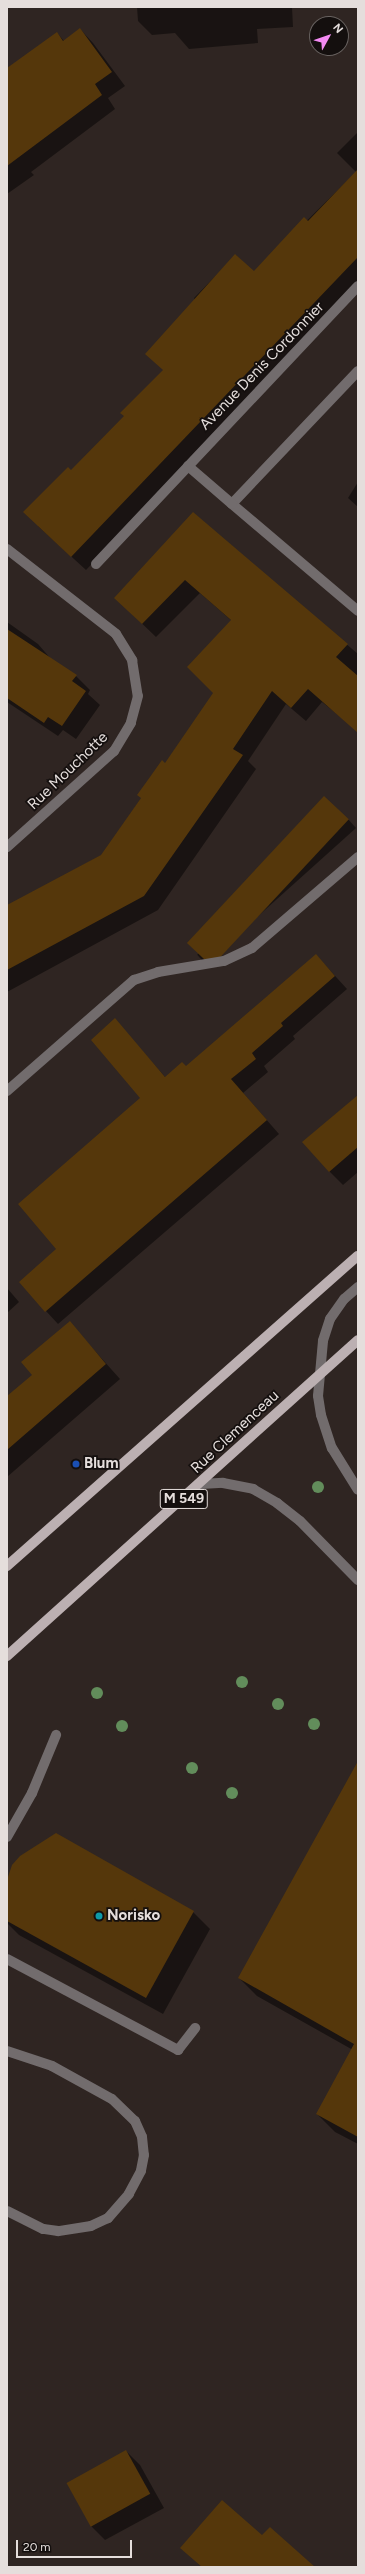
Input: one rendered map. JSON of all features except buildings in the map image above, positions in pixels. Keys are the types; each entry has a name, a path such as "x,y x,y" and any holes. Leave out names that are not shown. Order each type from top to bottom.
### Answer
{"main road":[{"path":"7,1566 358,1256"},
{"name":"Rue Clemenceau","path":"7,1656 201,1484 358,1340"}],"street":[{"name":"Avenue Denis Cordonnier","path":"96,564 358,286"},
{"path":"232,504 358,371"},
{"path":"188,466 358,611"},
{"name":"Rue Mouchotte","path":"7,549 116,634 132,660 138,696 131,723 114,751 7,847"},
{"path":"7,1091 134,980 158,972 224,961 252,948 358,857"},
{"path":"358,1287 344,1299 330,1319 323,1341 319,1375 321,1415 327,1434 340,1465 358,1490"},
{"path":"201,1484 224,1483 253,1489 277,1503 300,1521 358,1580"},
{"path":"7,1837 32,1793 56,1735"},
{"path":"7,1959 178,2050 195,2028"},
{"path":"7,2051 52,2066 112,2099 134,2121 142,2137 144,2155 142,2171 128,2194 108,2218 91,2226 58,2231 43,2229 7,2211"}],"place":[{"name":"Blum","path":"76,1464"},
{"name":"Norisko","path":"99,1916"}]}
